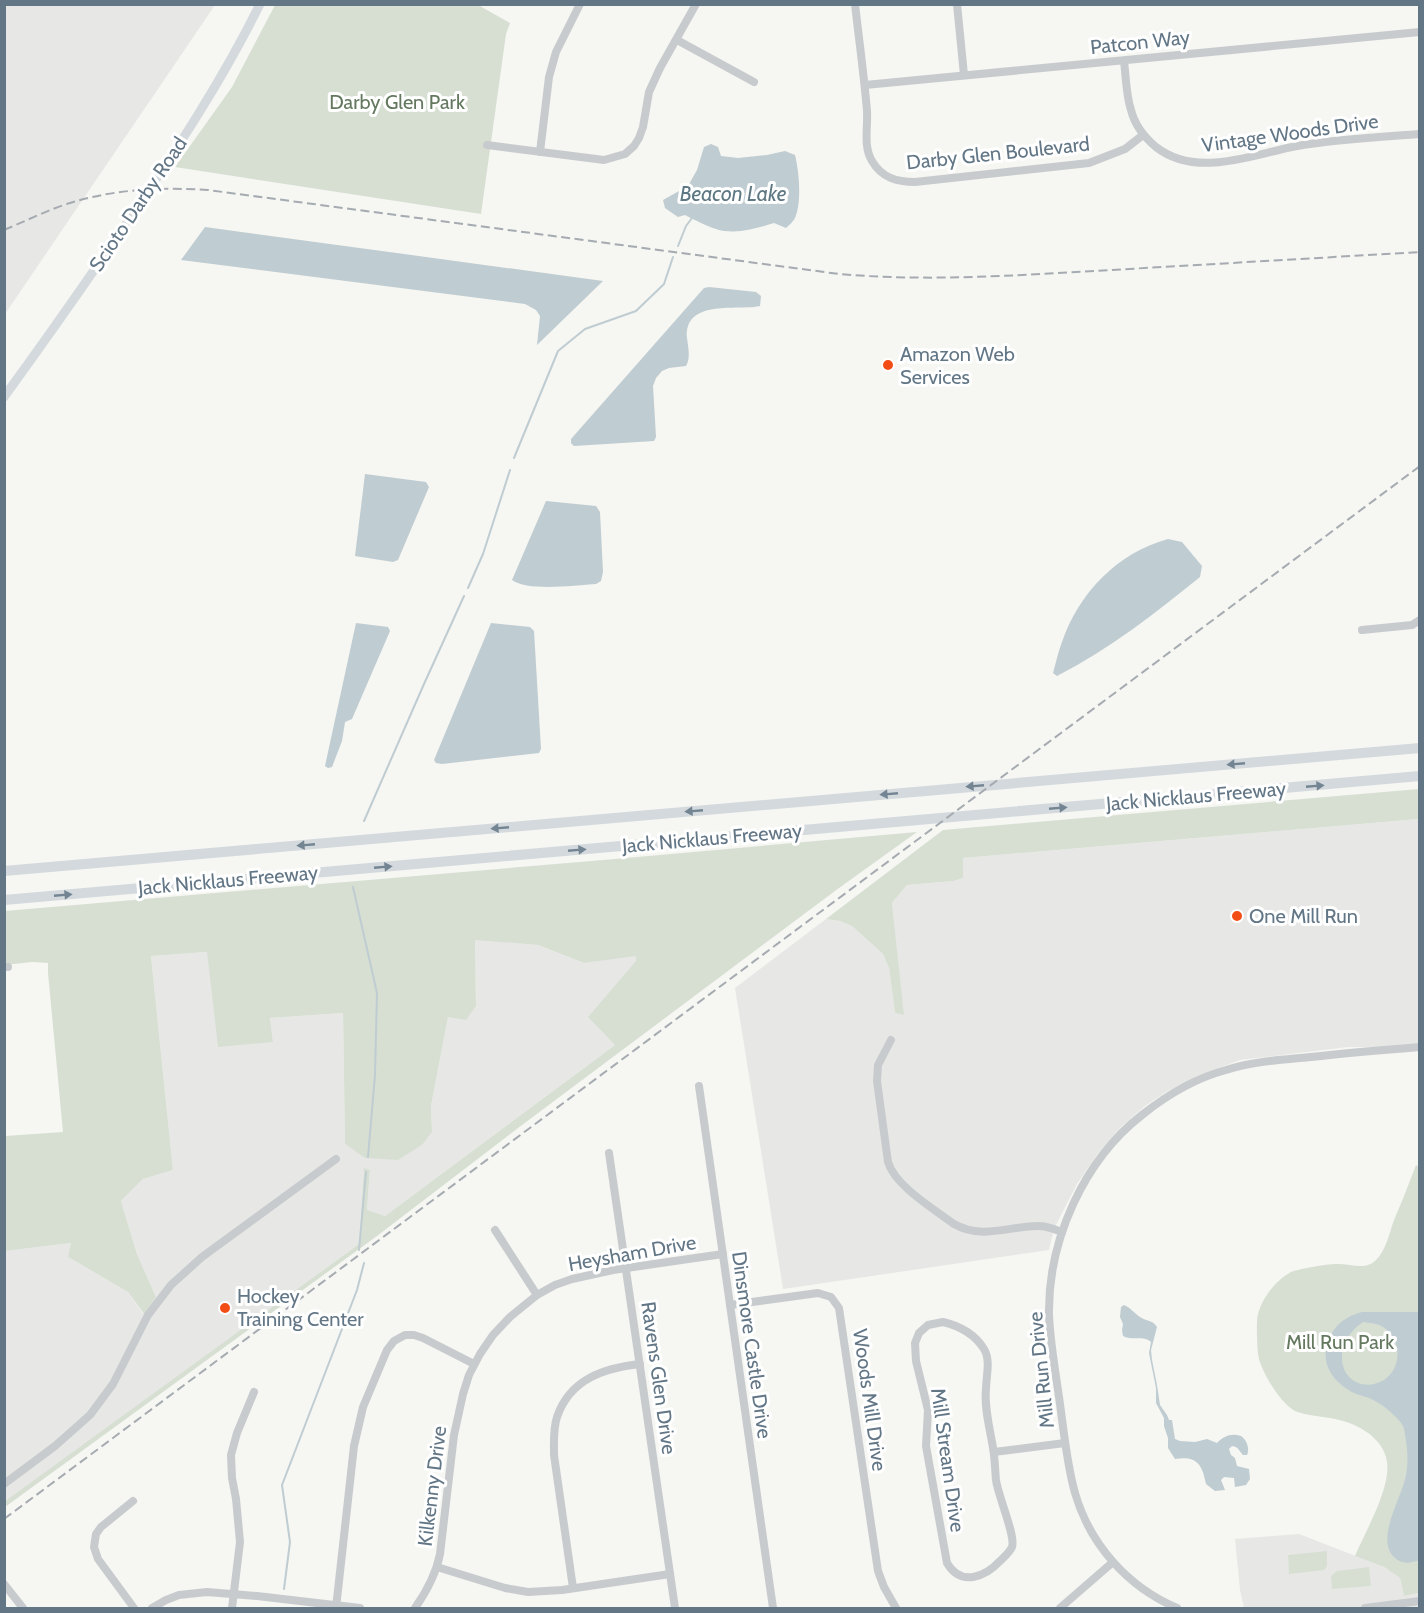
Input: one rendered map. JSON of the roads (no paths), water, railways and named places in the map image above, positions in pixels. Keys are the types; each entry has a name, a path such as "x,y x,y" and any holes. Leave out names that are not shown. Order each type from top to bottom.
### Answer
{"highway":[{"name":"Jack Nicklaus Freeway","path":"4,871 1419,748"},
{"name":"Jack Nicklaus Freeway","path":"4,900 1419,776"}],"main road":[{"name":"Scioto Darby Road","path":"4,397 64,314 212,94 260,4"}],"street":[{"path":"540,152 549,77 556,52 580,4"},
{"path":"487,145 604,160 625,153 634,146 639,138 649,92 696,4"},
{"name":"Darby Glen Boulevard","path":"855,4 865,85 868,155 879,171 896,180 915,182 1089,163 1125,149 1143,135"},
{"path":"957,4 964,75"},
{"name":"Patcon Way","path":"865,85 1419,32"},
{"path":"677,40 754,82"},
{"name":"Vintage Woods Drive","path":"1124,61 1131,110 1143,135 1160,150 1173,157 1197,163 1241,159 1317,143 1419,134"},
{"path":"1362,630 1412,625 1419,620"},
{"path":"891,1040 878,1065 877,1081 888,1162 897,1180 954,1224 971,1232 1039,1226 1062,1232"},
{"name":"Mill Run Drive","path":"1177,1608 1155,1598 1121,1572 1091,1531 1074,1491 1065,1443 1049,1313 1052,1273 1067,1216 1101,1158 1128,1127 1162,1100 1183,1088 1223,1070 1254,1062 1419,1047"},
{"name":"Dinsmore Castle Drive","path":"699,1086 773,1608"},
{"name":"Ravens Glen Drive","path":"609,1153 675,1608"},
{"path":"4,1484 55,1446 90,1415 113,1384 148,1315 171,1285 202,1257 336,1159"},
{"path":"495,1230 537,1295"},
{"name":"Heysham Drive","path":"474,1364 510,1317 537,1295 555,1285 572,1279 626,1268 723,1254"},
{"name":"Woods Mill Drive","path":"730,1305 818,1293 831,1297 839,1308 878,1571 896,1608"},
{"name":"Mill Stream Drive","path":"943,1322 957,1326 968,1331 984,1349 988,1358 985,1394 994,1452 997,1490 1012,1538 1012,1546 987,1572 975,1578 968,1578 951,1570 947,1563 926,1446 928,1410 916,1360 915,1343 919,1333 928,1325 943,1322"},
{"path":"336,1607 354,1446 363,1407 387,1350 394,1341 405,1335 414,1335 474,1364"},
{"name":"Kilkenny Drive","path":"415,1608 437,1567 457,1417 474,1364"},
{"path":"573,1588 554,1455 557,1419 568,1397 585,1380 609,1369 640,1364"},
{"path":"232,1608 240,1542 231,1455 237,1433 254,1392"},
{"path":"994,1452 1065,1443"},
{"path":"133,1501 101,1527 96,1534 94,1547 98,1559 134,1608"},
{"path":"1060,1608 1113,1562"},
{"path":"437,1567 505,1588 528,1592 670,1574"},
{"path":"4,1584 23,1608"},
{"path":"152,1608 166,1600 189,1593 234,1594 360,1608"},
{"path":"1365,1608 1419,1601"}],"water":[{"name":"Beacon Lake","path":"711,144 718,147 721,156 738,158 785,151 795,155 799,178 799,204 795,218 786,228 774,223 745,230 723,231 685,215 678,217 665,208 663,200 688,186 697,170 704,147"},
{"path":"205,227 603,281 537,345 540,316 536,310 525,304 181,260"},
{"path":"704,288 756,292 761,296 760,306 721,308 700,313 693,318 688,326 688,363 686,366 662,371 653,386 656,437 654,441 574,446 571,439"},
{"path":"365,474 426,482 429,487 398,560 393,562 355,556"},
{"path":"546,501 596,506 600,512 603,572 601,581 596,584 540,587 519,584 512,580"},
{"path":"1168,539 1182,542 1202,566 1200,577 1113,643 1057,676 1053,673 1069,624 1102,577 1132,554"},
{"path":"356,623 388,627 390,631 352,719 345,722 342,741 332,767 328,768 325,766"},
{"path":"491,623 530,627 534,631 541,749 539,753 436,763 434,760"},
{"path":"1124,1305 1157,1327 1151,1350 1152,1360 1160,1405 1169,1420 1172,1420 1175,1439 1195,1442 1207,1439 1217,1443 1228,1436 1241,1436 1247,1445 1247,1455 1243,1455 1238,1448 1232,1446 1229,1449 1237,1466 1249,1469 1250,1479 1246,1485 1235,1487 1234,1478 1224,1477 1221,1480 1225,1490 1215,1491 1206,1484 1197,1463 1188,1459 1175,1459 1168,1448 1164,1418 1156,1403 1156,1388 1149,1353 1151,1342 1123,1336 1123,1324 1120,1317 1121,1307"},
{"path":"1362,1312 1419,1312 1420,1560 1413,1562 1397,1560 1389,1549 1387,1539 1391,1518 1404,1484 1407,1469 1407,1446 1403,1426 1381,1404 1347,1389 1334,1378 1327,1365 1326,1349 1331,1335 1341,1322","holes":["1363,1322 1379,1325 1388,1331 1393,1337 1398,1352 1390,1375 1384,1380 1369,1385 1355,1382 1345,1372 1342,1356 1348,1337"]}],"waterway":[{"path":"678,246 692,218"},
{"path":"514,458 558,351 585,329 636,311 664,284 673,257"},
{"path":"468,588 483,554 510,470"},
{"path":"364,821 464,596"},
{"path":"353,887 377,993 375,1075 368,1157"},
{"path":"359,1250 366,1172"},
{"path":"284,1589 290,1542 282,1485 357,1290 364,1263"}],"railway":[{"path":"4,230 53,209 87,198 138,190 173,189 208,190 839,274 873,276 941,278 1009,276 1420,252"},
{"path":"4,1519 1420,466"}],"place":[{"name":"Amazon Web Services","path":"888,365"},
{"name":"One Mill Run","path":"1237,916"},
{"name":"Hockey Training Center","path":"225,1308"}],"park label":[{"name":"Darby Glen Park","path":"397,102"},
{"name":"Mill Run Park","path":"1340,1342"}]}
